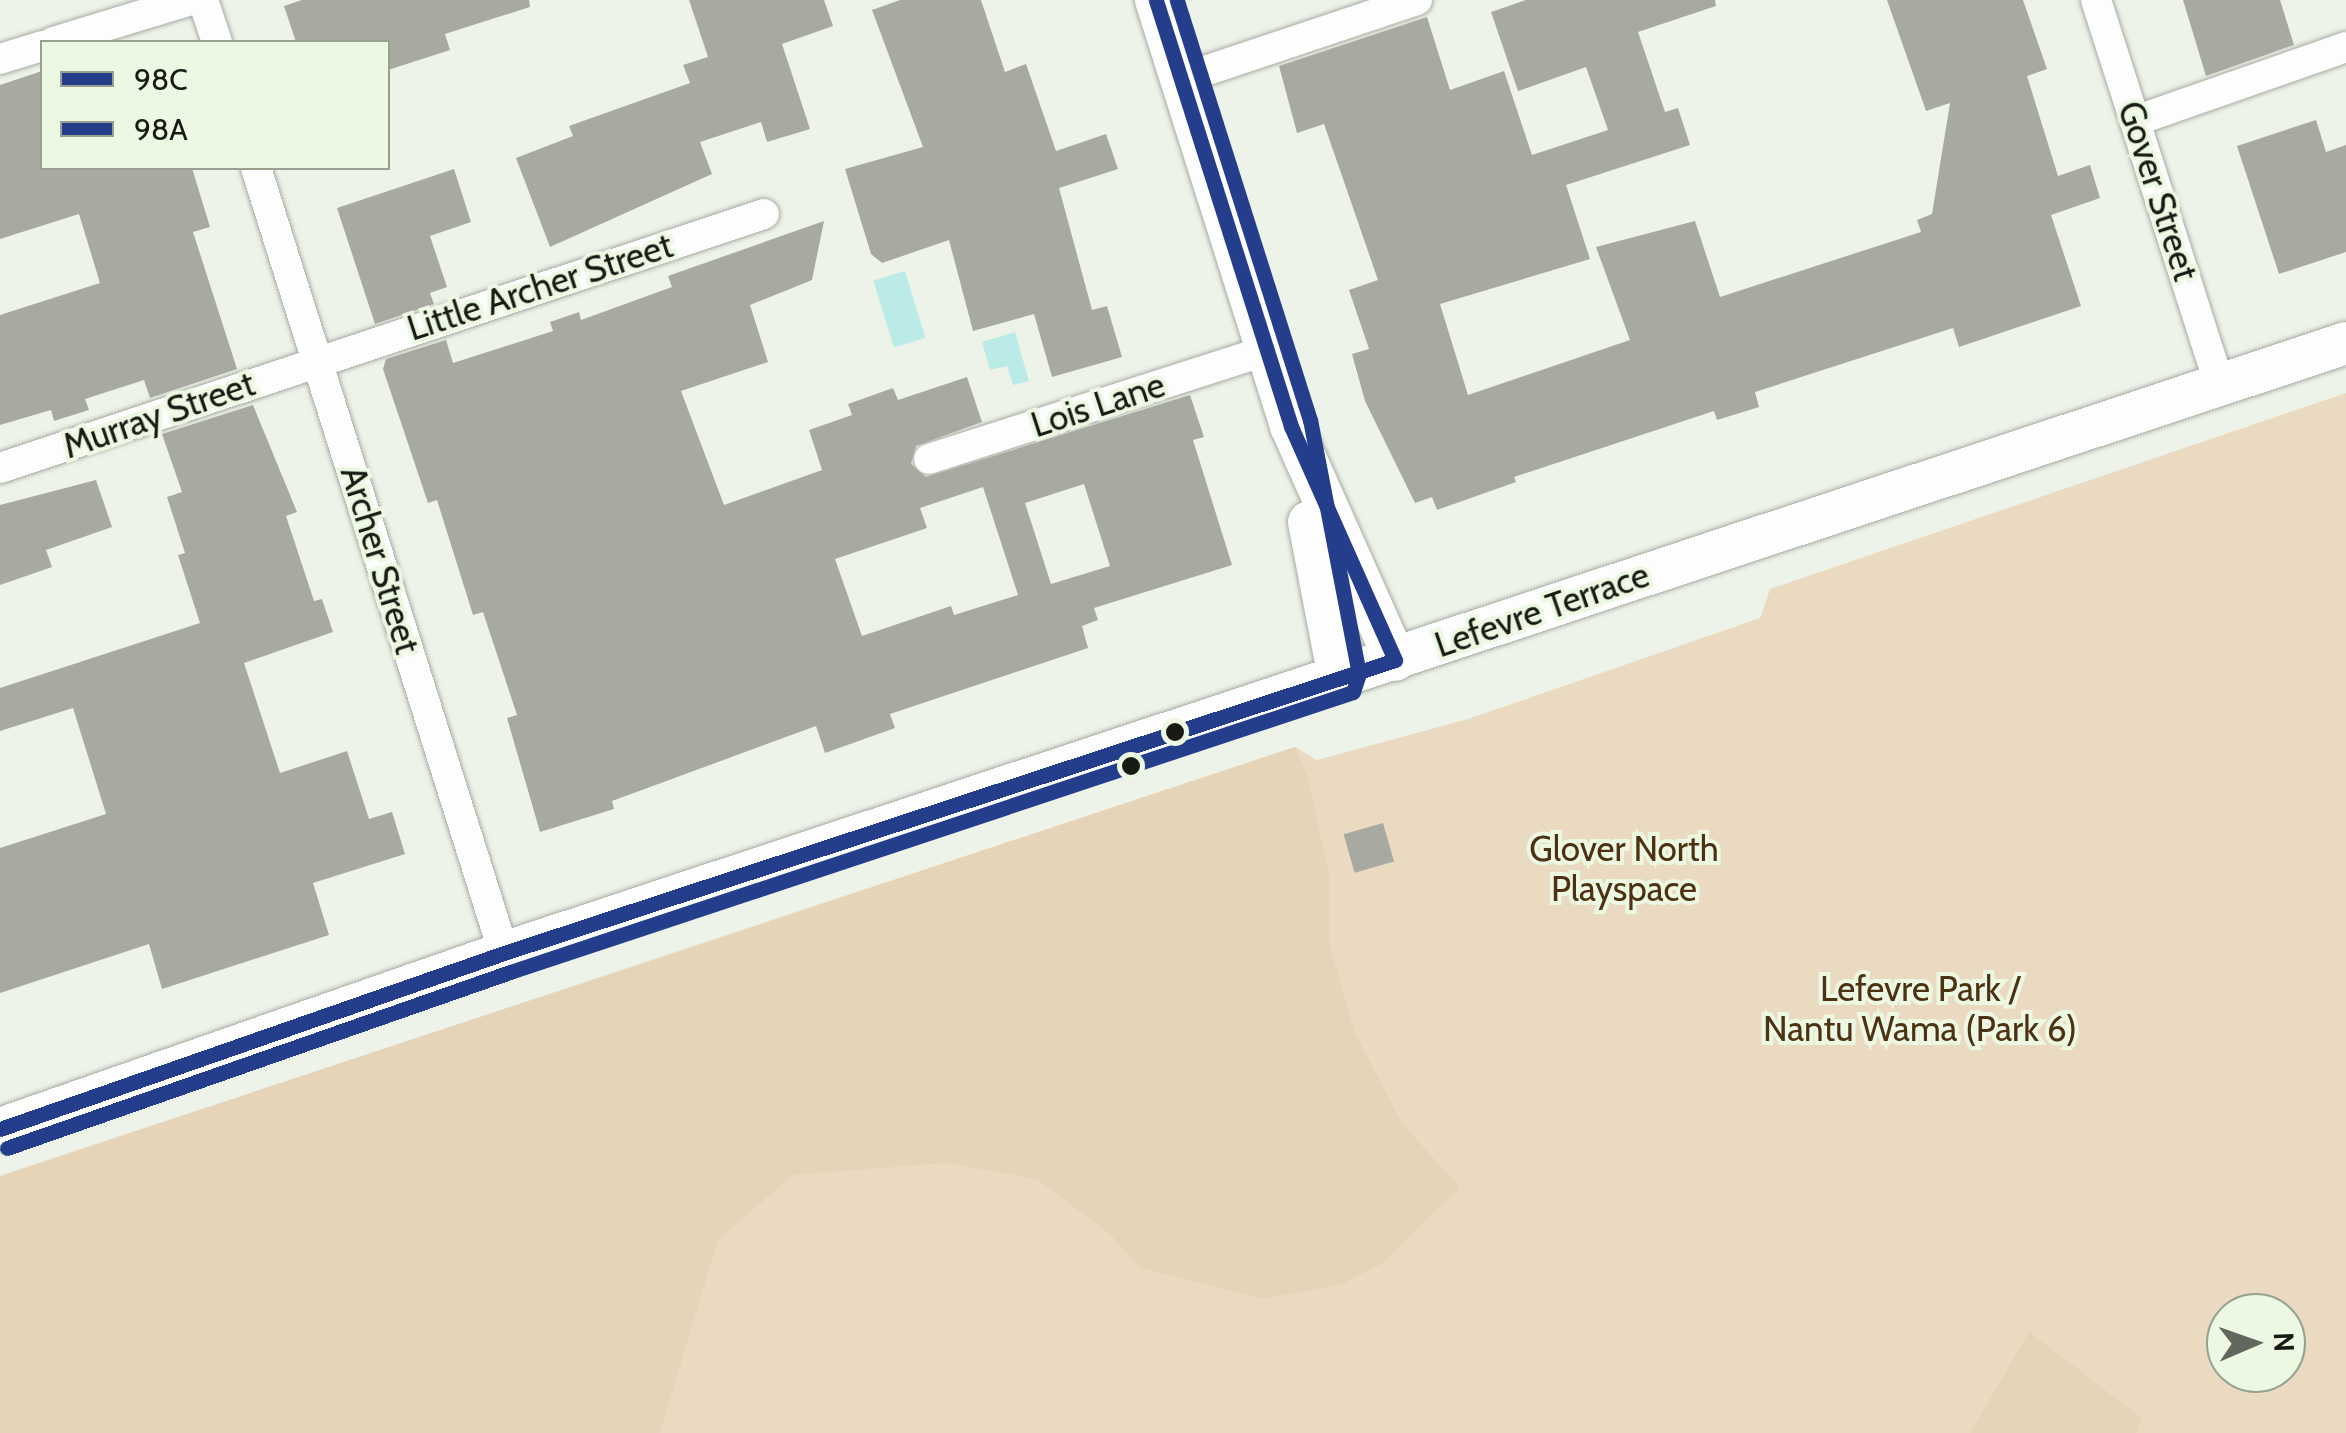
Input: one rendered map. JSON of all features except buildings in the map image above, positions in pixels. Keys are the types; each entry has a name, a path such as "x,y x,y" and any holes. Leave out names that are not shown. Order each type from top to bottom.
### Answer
{"street":[{"path":"59,40 190,0"},
{"path":"203,0 216,40"},
{"path":"1156,0 1291,426 1339,678"},
{"path":"1182,79 1417,0"},
{"name":"Gover Street","path":"2096,0 2218,383"},
{"path":"0,59 40,47"},
{"path":"2135,121 2346,47"},
{"name":"Archer Street","path":"257,170 504,954"},
{"name":"Little Archer Street","path":"316,358 764,214"},
{"name":"Lefevre Terrace","path":"0,1130 504,954 2346,343"},
{"name":"Lois Lane","path":"929,459 1268,350"},
{"name":"Murray Street","path":"0,468 316,358"},
{"path":"1291,426 1395,660"}],"green space":[{"name":"Lefevre Park / Nantu Wama (Park 6)","path":"2346,393 2346,1433 0,1433 0,1176 1295,747 1317,760 1468,719 1760,618 1770,589"}],"shaded area":[{"path":"1295,747 1308,777 1329,875 1329,943 1355,1033 1403,1125 1460,1187 1383,1263 1340,1285 1262,1299 1139,1267 1109,1233 1037,1179 946,1163 793,1175 718,1240 660,1433 0,1433 0,1176"},
{"path":"2029,1332 2142,1418 2136,1433 1970,1433"}],"water":[{"path":"905,271 925,338 894,348 873,281"},
{"path":"1015,332 1029,381 1013,385 1007,366 990,370 982,342"}],"transit line":[{"name":"98C","path":"0,1129 504,953 1395,660 1291,426 1156,0"},
{"name":"98A","path":"7,1148 510,972 1353,692 1359,674 1310,420 1177,0"}],"park label":[{"name":"Glover North Playspace","path":"1624,869"}]}
